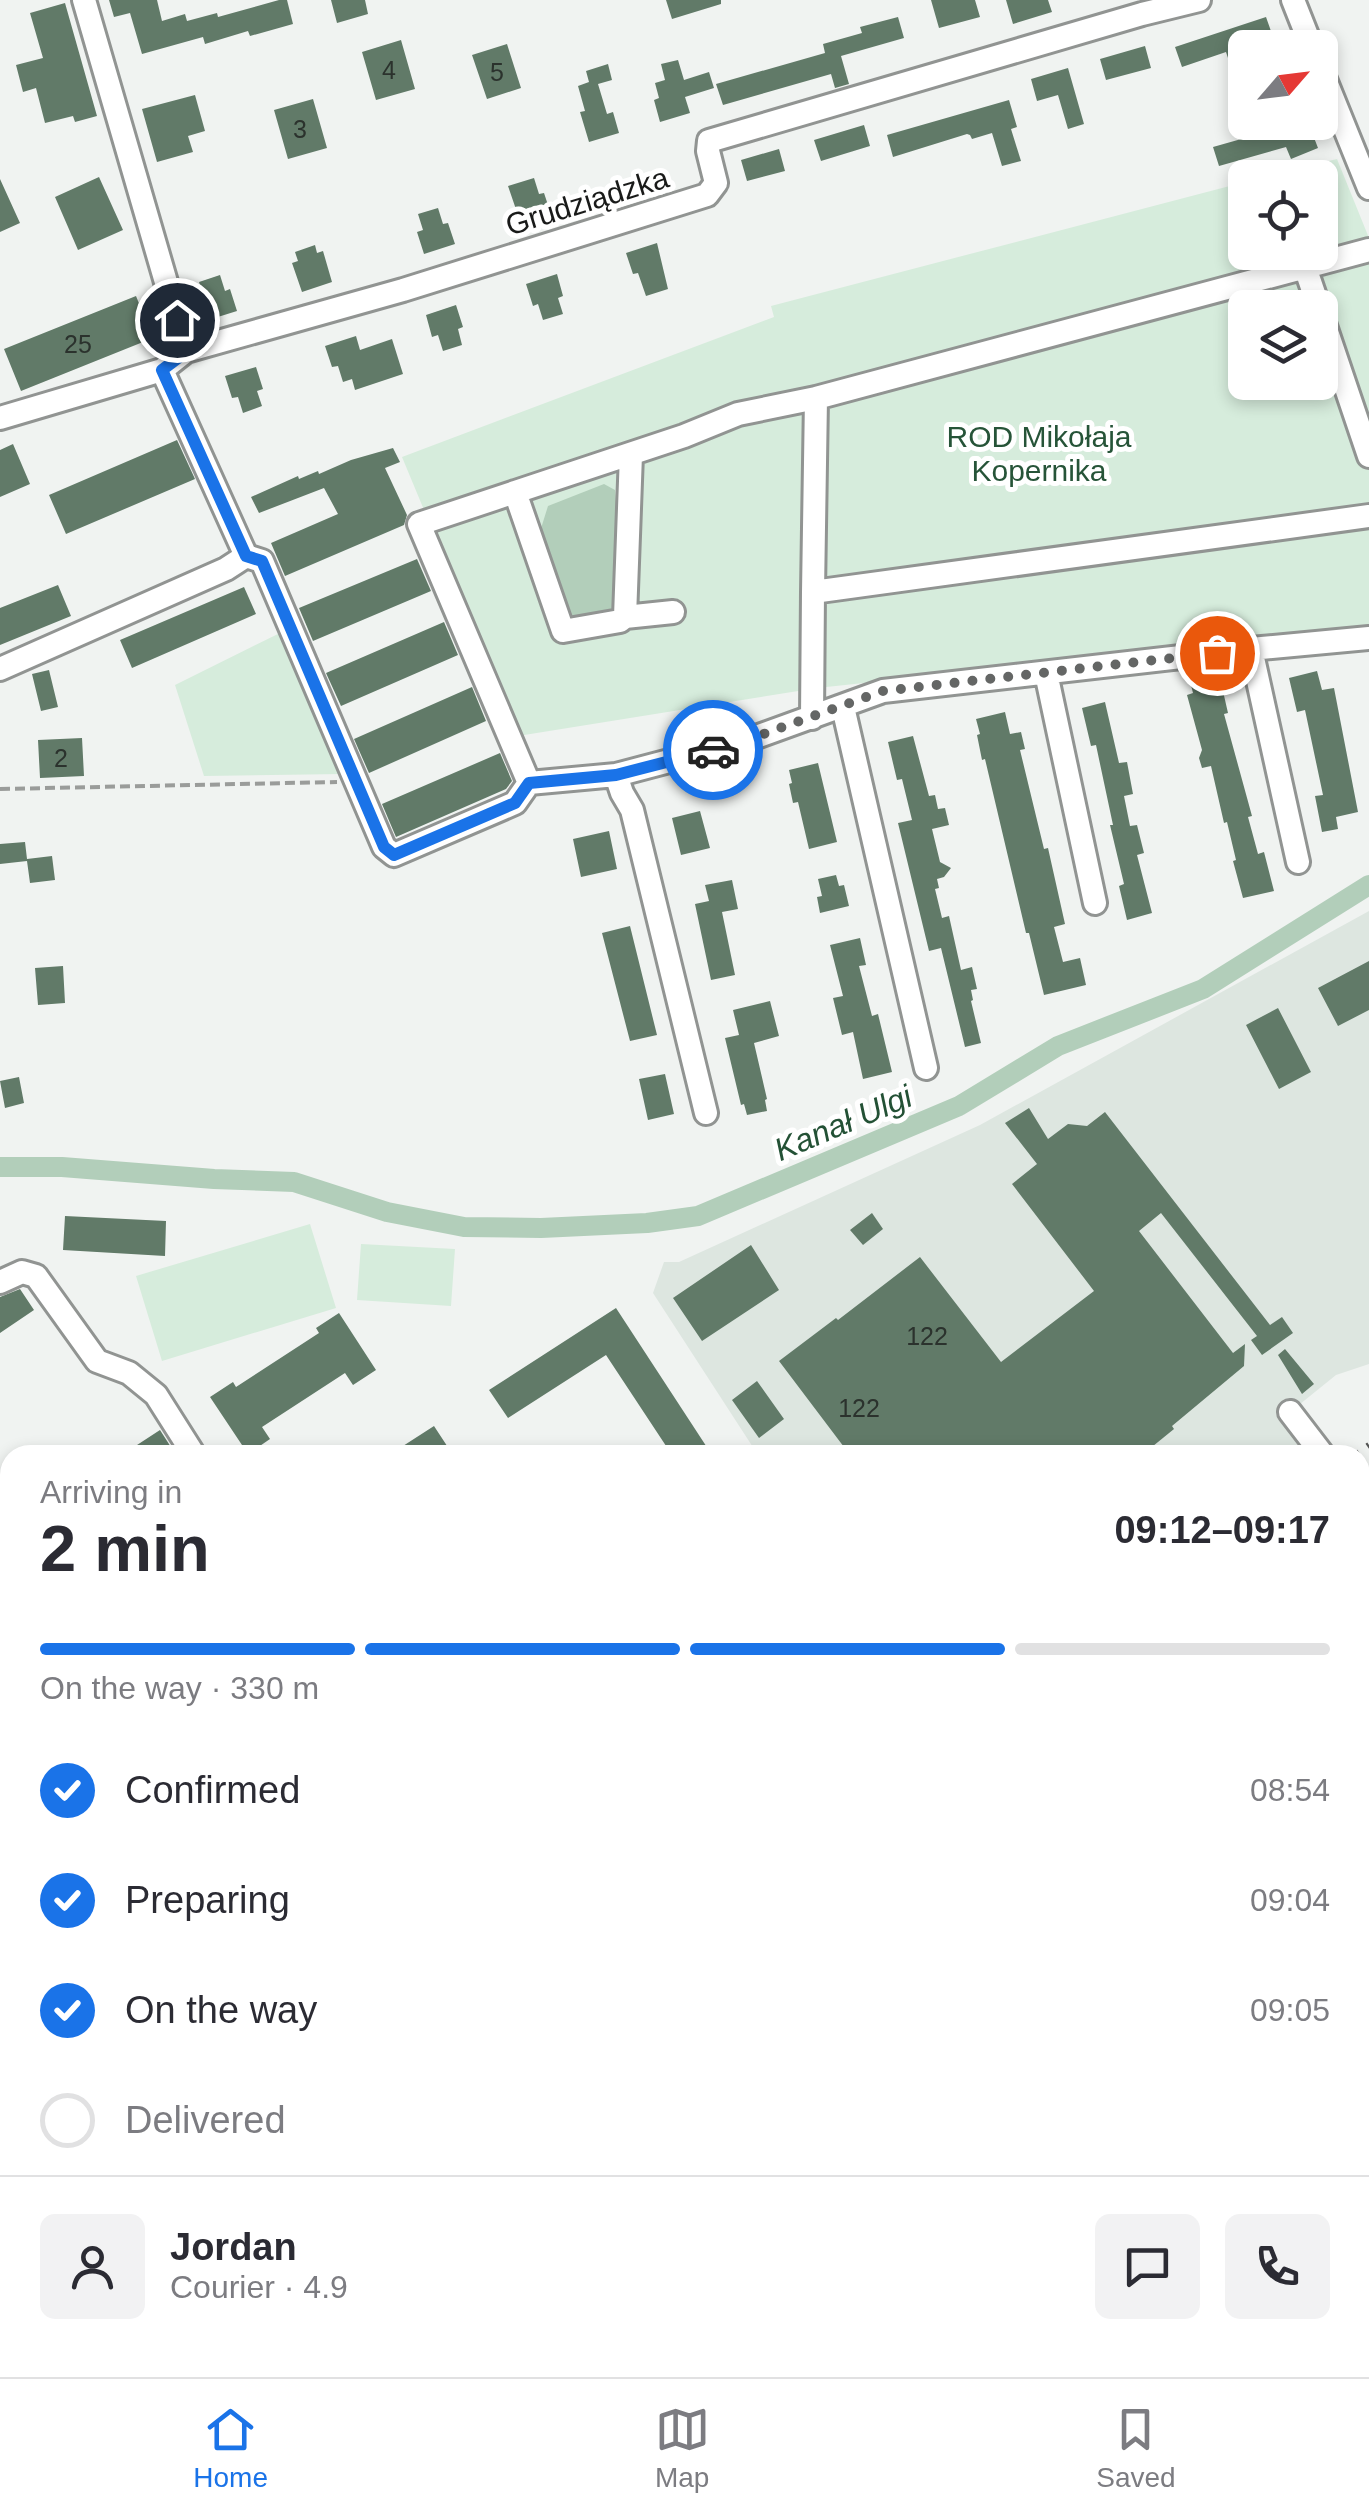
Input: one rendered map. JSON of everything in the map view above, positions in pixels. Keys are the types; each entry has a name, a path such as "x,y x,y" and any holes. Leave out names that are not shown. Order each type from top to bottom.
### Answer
{"street":[{"path":"84,0 186,352"},
{"name":"Grudziądzka","path":"0,418 162,370 186,352 404,290 708,196 716,183 709,140 1199,0"},
{"path":"1292,0 1304,30"},
{"path":"1338,112 1369,188"},
{"path":"1338,258 1369,250"},
{"path":"529,783 419,524 684,436 738,414 816,398 1294,270"},
{"path":"1338,365 1369,456"},
{"path":"162,370 246,556 262,561 384,847 394,855 515,803 529,783 616,775 744,741 883,691 1369,638"},
{"path":"812,718 816,398"},
{"path":"625,617 630,454"},
{"path":"515,492 563,631 625,617 674,612"},
{"path":"814,592 1369,516"},
{"path":"0,668 226,570 246,556"},
{"path":"1251,649 1298,862"},
{"path":"1046,673 1095,903"},
{"path":"842,707 926,1068"},
{"path":"616,775 632,810 706,1113"},
{"path":"0,1282 22,1272 36,1276 97,1361 129,1373 156,1395 188,1445"},
{"path":"1290,1412 1315,1445"}],"path":[{"path":"0,789 356,782"}],"shaded area":[{"path":"604,484 615,490 619,537 615,616 573,630 538,538 548,506"},
{"path":"1369,911 1369,1364 1336,1375 1284,1417 1304,1445 752,1445 653,1293 664,1262 679,1262 980,1125"}],"green space":[{"name":"ROD Mikołaja Kopernika","path":"1338,161 1369,238 1369,629 817,688 518,736 402,457 774,317 771,306 1228,186 1228,270 1338,270"},
{"path":"284,631 343,774 204,776 175,685"},
{"path":"310,1224 336,1308 162,1361 136,1276"},
{"path":"361,1244 455,1249 451,1306 357,1300"}],"building":[{"path":"109,0 157,0 162,21 185,14 187,21 287,0 293,24 250,36 248,31 205,44 203,37 142,54 130,13 114,17"},
{"path":"331,0 365,0 368,14 337,23"},
{"path":"666,0 721,0 721,4 672,19"},
{"path":"931,0 975,0 980,17 939,28"},
{"path":"1006,0 1048,0 1052,12 1013,24"},
{"path":"65,3 97,116 75,122 73,116 45,123 36,88 23,92 16,65 43,58 30,13"},
{"path":"898,17 904,38 841,56 849,84 835,88 831,74 723,105 716,84 825,53 823,44 862,33 860,27"},
{"path":"1266,17 1271,30 1228,30 1228,58 1226,52 1182,67 1175,47"},
{"path":"401,40 415,89 376,100 362,52"},
{"path":"507,44 521,88 487,99 472,55"},
{"path":"1145,46 1151,68 1106,80 1100,59"},
{"path":"678,60 684,80 709,72 714,88 685,97 690,113 660,122 654,100 659,98 655,83 665,80 661,64"},
{"path":"608,64 612,80 598,84 607,114 613,112 619,133 589,142 580,112 585,111 578,86 589,82 586,71"},
{"path":"1068,68 1084,124 1068,129 1058,95 1037,101 1031,79"},
{"path":"195,95 205,131 188,136 193,152 157,162 142,109"},
{"path":"313,99 327,148 288,159 274,110"},
{"path":"1009,100 1017,127 1011,129 1021,161 1002,166 992,133 972,139 967,134 893,157 887,135"},
{"path":"864,125 870,146 821,161 814,140"},
{"path":"1238,140 1315,140 1318,148 1291,159 1286,147 1228,160 1219,166 1213,147"},
{"path":"779,149 785,171 747,181 741,160"},
{"path":"99,177 123,230 78,250 55,197"},
{"path":"534,178 551,214 521,224 508,186"},
{"path":"0,179 20,223 0,232"},
{"path":"438,208 455,244 424,254 417,232 423,230 418,214"},
{"path":"657,243 668,289 646,296 626,253"},
{"path":"315,245 317,253 323,251 332,282 302,292 292,263 298,261 295,252"},
{"path":"557,274 563,314 543,320 538,304 533,306 526,284"},
{"path":"220,275 225,291 230,289 237,311 205,321 198,300 204,298 199,282"},
{"path":"136,296 153,338 21,391 4,349"},
{"path":"456,305 463,327 458,329 462,345 443,351 438,335 432,337 426,315"},
{"path":"356,336 360,350 392,339 403,374 355,390 352,379 343,382 338,366 332,367 325,346"},
{"path":"256,367 263,389 257,391 262,406 243,413 238,397 232,398 225,376"},
{"path":"177,440 195,479 66,534 49,495"},
{"path":"13,444 30,484 0,497 0,450"},
{"path":"393,448 400,462 385,468 407,515 404,525 285,576 271,543 338,514 324,488 259,513 251,497 298,476 299,479 318,471 319,474"},
{"path":"417,559 431,591 313,641 299,608"},
{"path":"58,585 71,616 0,645 0,608"},
{"path":"244,587 256,614 132,668 120,640"},
{"path":"444,622 458,655 341,706 326,673"},
{"path":"49,670 58,707 41,711 32,674"},
{"path":"1317,671 1322,690 1334,688 1358,812 1336,817 1338,829 1322,832 1315,796 1323,795 1305,710 1297,712 1289,678"},
{"path":"1220,678 1228,713 1224,714 1252,816 1248,817 1258,854 1264,852 1274,891 1243,898 1211,766 1202,768 1199,758 1202,750 1187,695 1193,693 1191,685"},
{"path":"472,687 486,721 369,773 354,739"},
{"path":"1105,702 1119,763 1127,762 1133,794 1124,796 1130,826 1137,825 1144,853 1137,855 1152,913 1127,920 1113,825 1096,745 1091,746 1082,708"},
{"path":"1005,712 1010,734 1021,732 1025,749 1020,750 1044,849 1048,848 1065,924 1054,927 1063,962 1080,958 1086,985 1044,995 977,735 980,734 976,719"},
{"path":"913,736 929,796 935,795 938,809 945,808 949,825 932,829 940,862 951,868 937,879 939,888 935,889 942,918 949,916 961,970 972,967 977,989 971,990 971,1001 981,1043 965,1047 941,948 929,951 898,823 912,820 888,742"},
{"path":"82,738 84,776 40,778 38,740"},
{"path":"500,753 512,781 506,789 396,837 382,804"},
{"path":"818,763 837,842 809,849 798,802 793,803 789,770"},
{"path":"700,811 710,848 681,855 672,818"},
{"path":"609,831 617,869 581,877 573,839"},
{"path":"25,842 27,859 52,856 55,880 30,883 27,861 0,864 0,844"},
{"path":"836,875 839,886 844,885 849,906 820,913 818,879"},
{"path":"732,880 738,909 722,912 735,975 711,980 695,904 709,901 705,885"},
{"path":"630,926 657,1035 630,1041 602,933"},
{"path":"860,938 866,965 859,966 872,1016 878,1014 892,1072 863,1079 853,1032 842,1035 833,998 843,996 830,945"},
{"path":"1369,961 1369,1010 1338,1026 1318,988"},
{"path":"63,966 65,1003 38,1005 35,968"},
{"path":"770,1001 779,1036 754,1043 767,1111 747,1115 744,1104 741,1105 725,1038 739,1035 733,1010"},
{"path":"1278,1008 1311,1072 1279,1089 1246,1025"},
{"path":"665,1074 674,1114 648,1120 639,1079"},
{"path":"19,1077 24,1103 5,1108 0,1081"},
{"path":"1029,1108 1048,1139 1068,1124 1087,1126 1105,1112 1270,1325 1282,1317 1293,1333 1262,1355 1251,1340 1257,1336 1161,1213 1139,1231 1233,1353 1245,1344 1244,1366 1154,1445 842,1445 779,1361 920,1257 1001,1362 1094,1291 1012,1184 1037,1164 1005,1123"},
{"path":"872,1213 883,1229 863,1245 850,1230"},
{"path":"65,1216 166,1221 165,1256 63,1250"},
{"path":"751,1245 779,1290 702,1341 673,1298"},
{"path":"20,1289 34,1310 0,1333 0,1297"},
{"path":"616,1308 705,1445 665,1445 606,1355 508,1418 489,1390"},
{"path":"339,1313 376,1370 353,1385 345,1373 262,1427 270,1439 261,1445 242,1445 210,1397 233,1382 236,1387 319,1333 316,1328"},
{"path":"1285,1349 1314,1384 1302,1394 1278,1355"},
{"path":"757,1381 784,1419 759,1438 732,1400"},
{"path":"434,1426 446,1445 405,1445"},
{"path":"160,1430 170,1445 137,1445"}],"waterway":[{"name":"Kanał Ulgi","path":"0,1167 62,1167 294,1182 387,1212 464,1227 541,1228 647,1223 698,1216 959,1106 1058,1046 1203,989 1369,885"}],"way so far":[{"path":"713,750 883,691 1217,653"}],"route":[{"path":"177,320 186,352 162,370 246,556 262,561 384,847 394,855 515,803 529,783 616,775 713,750"}]}
